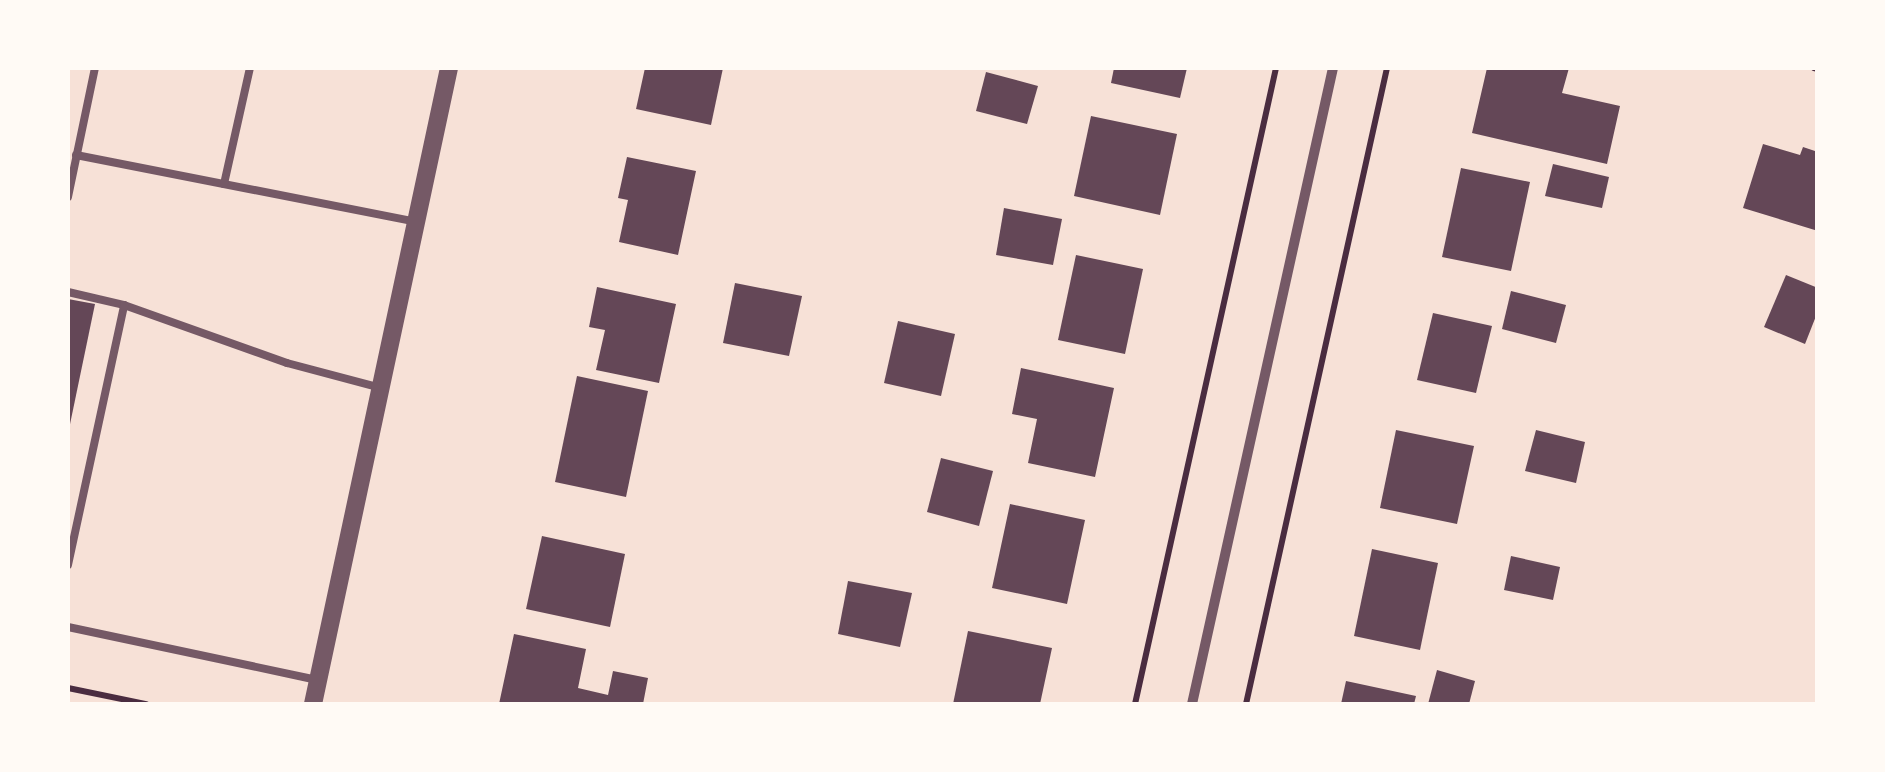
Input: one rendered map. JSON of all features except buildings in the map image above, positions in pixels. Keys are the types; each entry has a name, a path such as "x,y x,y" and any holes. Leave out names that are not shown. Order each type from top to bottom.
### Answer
{"street":[{"path":"313,704 449,68"},
{"path":"1192,704 1333,68"}],"lane":[{"path":"68,197 95,68"},
{"path":"224,184 250,68"},
{"path":"76,156 416,222"},
{"path":"68,292 124,305 286,363 380,388"},
{"path":"68,565 124,305"},
{"path":"68,627 318,680"}],"path":[{"path":"1135,704 1276,68"},
{"path":"1246,704 1387,68"},
{"path":"68,688 146,704"}]}
